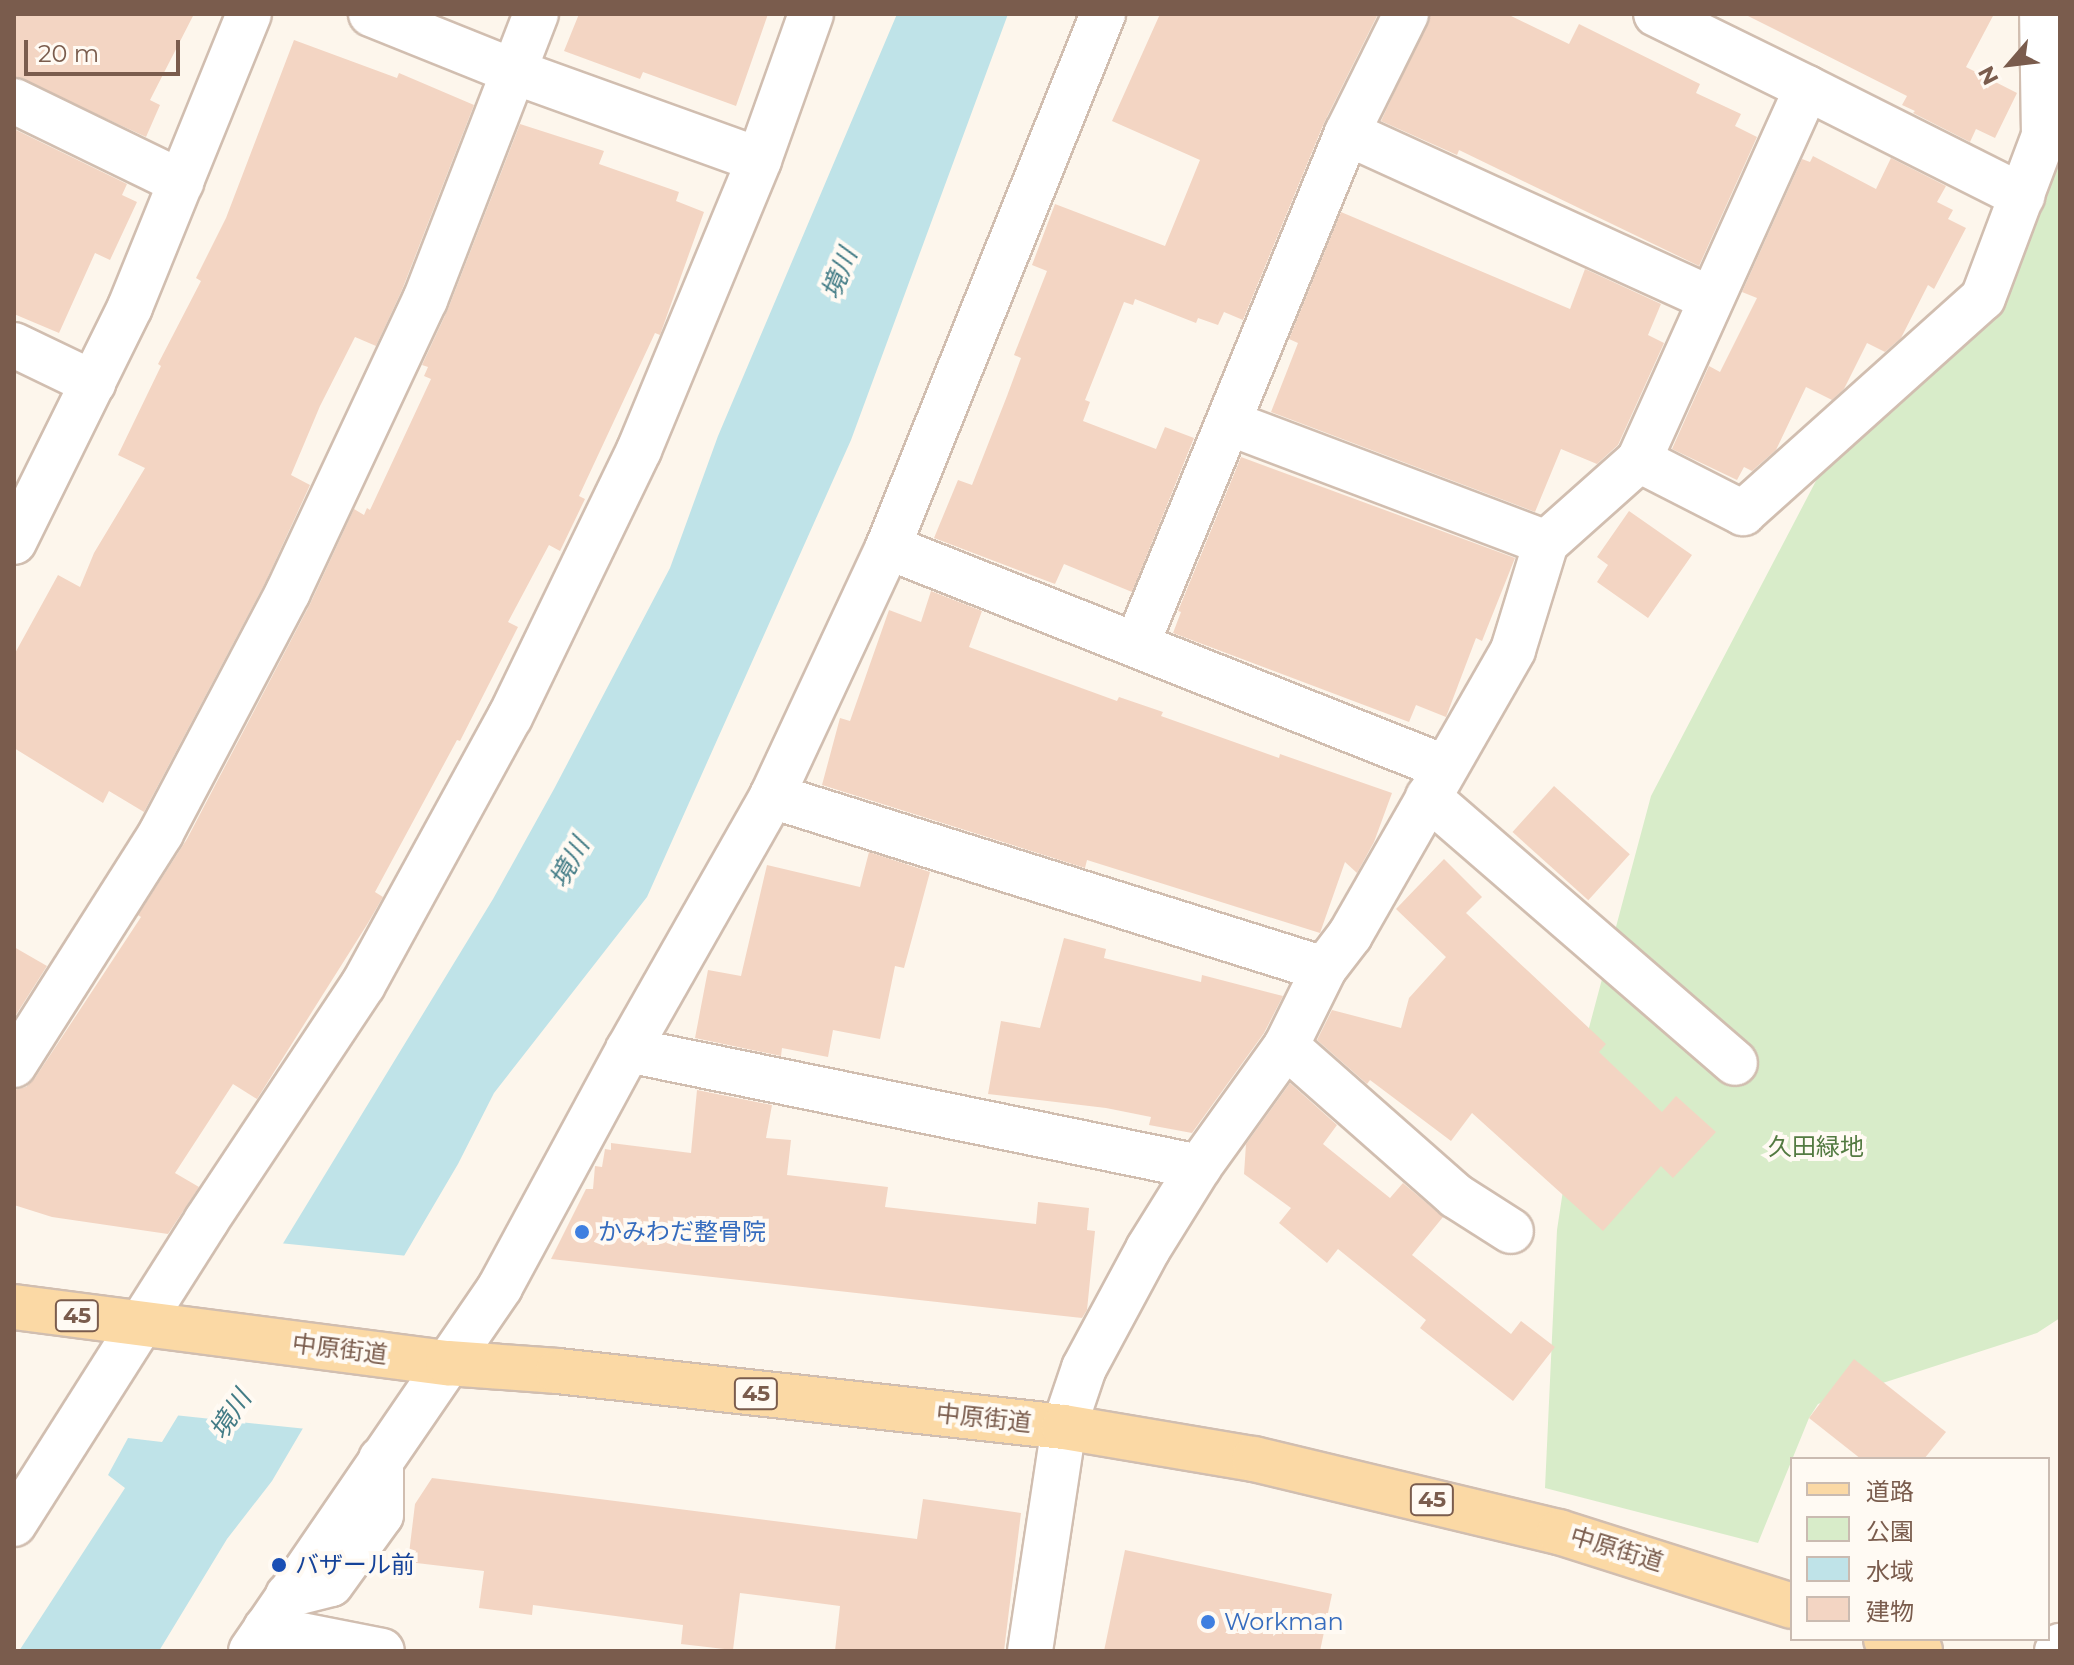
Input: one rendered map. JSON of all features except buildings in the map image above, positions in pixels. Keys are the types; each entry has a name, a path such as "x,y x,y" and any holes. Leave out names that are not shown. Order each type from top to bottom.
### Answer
{"main road":[{"name":"45","path":"14,1307 149,1327"},
{"name":"中原街道","path":"149,1327 428,1360 558,1371 1064,1427 1254,1459 1530,1525 1719,1580 1790,1605"},
{"path":"1892,1641 1920,1651"}],"street":[{"path":"14,542 130,307 249,14"},
{"path":"371,14 515,72 759,160"},
{"path":"14,1065 161,833 288,592 425,300 536,14"},
{"path":"14,1524 149,1327 363,985 510,717 639,450 759,160 811,14"},
{"path":"382,1651 268,1625 381,1459 428,1360 500,1287 628,1050 772,796 888,547 1103,14"},
{"path":"1137,644 1347,133 1406,14"},
{"path":"1656,14 2022,196"},
{"path":"1639,460 1743,513 1983,298 2044,136 2042,14"},
{"path":"1030,1651 1064,1427 1084,1368 1148,1249 1199,1167 1286,1046 1324,969 1350,935 1513,650 1546,543 1639,460 1709,298 1807,88"},
{"path":"14,101 181,182"},
{"path":"1347,133 1709,298"},
{"path":"14,345 93,383"},
{"path":"1229,423 1546,543"},
{"path":"888,547 1137,644 1436,782 1735,1063"},
{"path":"772,796 1324,969"},
{"path":"1286,1046 1456,1196 1511,1231"},
{"path":"628,1050 1199,1167"}],"green space":[{"name":"久田緑地","path":"2060,14 2060,1318 2037,1333 1818,1404 1793,1457 1790,1457 1790,1465 1758,1543 1545,1488 1557,1230 1586,1039 1651,796 1818,477 1974,315"}],"water":[{"name":"境川","path":"897,14 1008,14 851,440 647,897 494,1093 458,1164 272,1481 227,1539 159,1651 19,1651 125,1488 108,1475 128,1438 162,1442 493,899 554,789 670,568 718,436"}],"pier":[{"path":"279,1243 408,1256 307,1429 174,1415"}],"place":[{"name":"かみわだ整骨院","path":"582,1232"},
{"name":"バザール前","path":"279,1565"},
{"name":"Workman","path":"1208,1622"}]}
